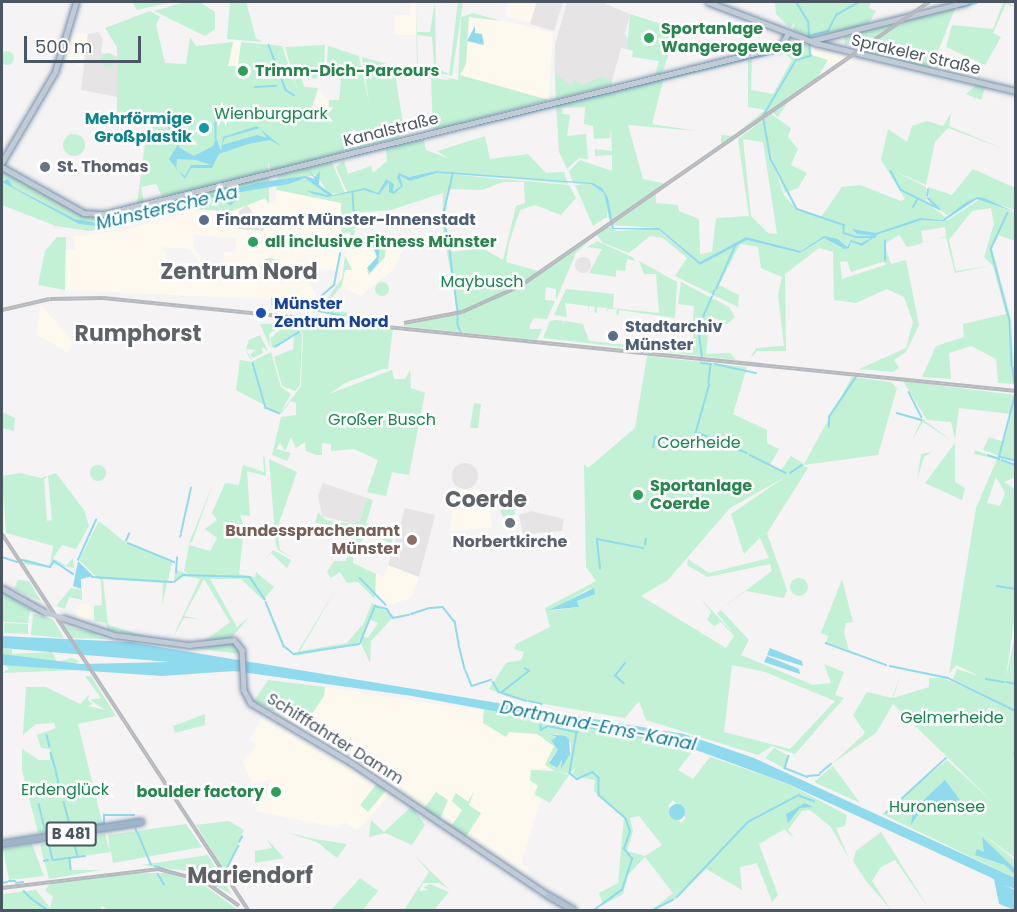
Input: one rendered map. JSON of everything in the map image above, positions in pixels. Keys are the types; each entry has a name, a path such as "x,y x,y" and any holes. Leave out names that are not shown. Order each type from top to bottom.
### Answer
{"highway":[{"name":"B 481","path":"2,844 141,822"}],"main road":[{"path":"2,160 51,76 70,29 75,2"},
{"path":"701,2 768,25"},
{"path":"708,2 768,25"},
{"path":"808,41 966,2"},
{"name":"Sprakeler Straße","path":"768,25 808,41 1016,91"},
{"name":"Kanalstraße","path":"2,167 84,213 105,214 780,47 788,33"},
{"name":"Schifffahrter Damm","path":"2,588 45,612 114,634 189,645 227,638 240,645 243,657 243,676 252,704 352,763 428,819 462,836 573,910"}],"shaded area":[{"path":"410,2 416,2 417,35 395,35 395,15 410,15"},
{"path":"508,2 536,2 530,23 505,16"},
{"path":"537,2 563,2 554,31 530,24"},
{"path":"567,2 601,2 630,14 625,34 629,41 627,49 621,48 611,85 556,99 555,45"},
{"path":"473,13 553,33 549,100 459,78 463,16"},
{"path":"73,32 88,34 82,67 63,58"},
{"path":"98,32 103,39 101,53 117,56 117,97 81,90 88,34"},
{"path":"233,42 241,42 238,67 228,66"},
{"path":"809,44 853,55 836,67 812,55"},
{"path":"318,90 329,100 328,117 314,117"},
{"path":"277,190 342,203 339,271 317,269 308,281 320,302 65,290 65,250 76,249 73,237 129,229 189,210 231,212 265,199 275,204","holes":["194,235 237,238 235,253 224,252 223,271 209,269 193,246","163,247 190,249 205,271 169,268"]},
{"path":"247,205 264,227 264,231 238,229 239,211"},
{"path":"380,234 409,237 393,270 361,296 338,286 344,254"},
{"path":"583,257 589,259 591,265 589,271 583,273 577,271 575,265 577,259"},
{"path":"41,305 73,342 68,353 36,334"},
{"path":"465,463 474,467 478,476 474,485 465,489 456,485 452,476 456,467"},
{"path":"323,483 367,498 360,520 353,524 322,516 318,496"},
{"path":"455,490 479,490 479,510 490,510 492,528 450,531"},
{"name":"Bundessprachenamt Münster","path":"405,508 435,515 419,577 388,565"},
{"path":"531,511 564,519 562,531 523,534 519,515"},
{"path":"388,565 419,577 411,598 390,605 382,601 373,586 376,574 384,577"},
{"path":"81,604 87,604 92,612 90,618 81,620 76,615 76,609"},
{"path":"325,687 484,711 481,717 506,737 509,732 537,734 554,746 546,768 531,770 530,780 539,786 533,796 541,800 521,863 529,868 526,876 466,837 481,814 468,805 475,792 468,801 454,792 451,802 463,810 452,825 441,818 448,800 436,792 424,809 302,731"},
{"path":"265,713 391,793 357,831 344,822 339,828 255,811 272,780 252,783 243,762 256,745 249,740"}],"green space":[{"path":"132,2 173,2 137,10"},
{"path":"185,2 200,2 215,12 215,29 205,36 154,11"},
{"path":"230,2 246,2 256,38 263,42 227,39"},
{"path":"416,2 417,32 430,32 435,2 436,66 449,75 458,2 463,2 452,76 417,68","holes":["417,35 432,37 434,65 428,70 418,67"]},
{"path":"775,2 871,2 869,8 876,11 868,25 809,38 793,30 795,22 790,28 776,14"},
{"path":"1007,2 1015,7 1006,4 993,33 1001,37 985,65 946,47 952,25 993,29 1003,3"},
{"path":"956,6 931,69 860,52 913,15"},
{"name":"Wienburgpark","path":"150,11 160,17 156,25 165,63 186,64 190,37 196,46 233,42 228,66 238,66 241,42 282,46 298,92 285,47 325,45 324,78 302,79 304,87 318,88 312,107 316,117 328,117 329,100 339,100 341,79 326,78 328,46 359,56 369,102 362,57 394,66 403,124 399,138 271,171 268,163 268,172 163,198 156,184 141,187 144,202 137,204 148,122 149,130 157,123 143,120 117,119 117,47 105,28"},
{"path":"473,13 502,21 469,17 466,64 460,75 549,100 433,131 431,77 451,79 430,74 458,80 461,17"},
{"name":"Sportanlage Wangerogeweeg","path":"630,14 677,29 662,74 655,75 659,61 632,57 633,51 627,49"},
{"path":"908,16 858,52 879,36 845,45 844,33"},
{"path":"806,43 812,55 828,60 817,78 791,97 778,117 772,112 721,146 721,135 733,136 765,110 748,107 748,60 663,81 652,124 697,131 628,125 643,179 666,184 610,223 602,188 573,183 569,171 580,160 612,171 612,155 595,156 595,149 612,151 611,127 610,138 594,139 593,126 584,124 585,107 562,108 563,114 570,115 567,136 586,134 588,159 579,158 567,169 559,152 556,102","holes":["783,52 792,60 773,94 751,90 752,59"]},
{"path":"554,48 556,74 572,87 574,79 582,85 601,77 612,80 611,85 556,99"},
{"path":"4,51 10,51 14,58 10,65 4,65 0,61 0,55"},
{"path":"108,53 113,55 115,60 113,65 108,67 103,65 101,60 103,55"},
{"path":"979,83 986,85 981,100 966,94"},
{"path":"951,113 949,126 1004,149 948,128 935,142 926,185 892,170 926,187 926,202 945,217 941,220 920,218 861,243 851,240 847,247 824,236 801,251 746,237 700,262 659,228 611,225 656,194 656,203 678,205 679,211 699,219 700,254 712,252 716,218 749,216 738,139 771,114 791,128 788,137 798,149 791,165 807,173 798,188 785,193 765,139 784,195 798,211 821,217 842,187 860,185 901,201 905,199 881,160 888,129 907,142 912,126 927,121 943,126","holes":["743,139 763,142 777,234 768,233 751,216"]},
{"path":"70,134 78,134 85,141 85,149 78,156 70,156 63,149 63,141"},
{"path":"485,136 490,159 528,154 546,173 564,172 568,184 436,171 409,177 399,173 401,187 393,192 394,184 386,179 378,193 347,192 336,167 344,160 348,174 371,166 373,173 387,161 386,149 373,149 416,138 424,140 426,150 448,158 437,151"},
{"name":"Maybusch","path":"331,160 345,193 364,190 379,195 389,182 394,194 403,186 400,176 410,181 437,173 569,185 576,198 561,215 535,205 520,210 509,243 506,262 542,272 591,239 576,253 556,300 556,289 546,287 545,300 555,301 547,319 534,318 530,324 530,329 542,329 537,340 401,326 458,314 442,225 443,193 391,210 354,213 355,242 372,234 380,234 387,237 385,257 369,275 367,271 378,263 379,235 352,248 350,232 341,234 341,203 277,190 276,184 307,178 328,193 317,175 277,182 278,175","holes":["503,182 524,182 525,203 516,206 503,260 482,248 452,252 445,226 448,189 482,190","345,193 326,196 321,194"]},
{"path":"973,169 1015,188 1015,210 977,197 947,215 929,202 928,187 952,195"},
{"path":"2,171 92,216 269,177 269,204 265,198 232,211 189,209 90,231 56,226 2,205"},
{"path":"591,184 602,190 607,201 607,217 593,226 575,185"},
{"path":"980,199 1015,213 1015,241 999,235 992,248 1011,319 1015,384 998,383 996,359 971,346 949,353 951,379 922,377 936,346 964,337 963,324 1006,314 993,266 984,257 994,224 991,208 972,211 949,240 956,271 989,266 955,273 946,237 937,239 946,236 945,227 921,231 923,242 918,245 907,247 899,235 884,244 891,264 906,260 919,325 906,352 894,360 899,368 893,372 859,369 906,348 913,322 904,297 887,289 856,303 834,300 833,252 819,248 785,274 786,351 757,351 750,359 756,348 784,346 778,295 782,277 761,268 758,247 740,244 719,285 739,295 738,307 675,276 687,258 663,238 650,236 629,253 603,243 597,235 609,226 616,231 657,229 700,265 747,240 800,253 824,238 841,248 849,248 851,242 862,246 879,234 922,220 948,220","holes":["847,261 851,272 882,262 888,264 842,279 840,262"]},
{"path":"57,237 66,237 65,290 38,285 45,251"},
{"path":"597,241 636,261 627,259 625,271 616,270 616,277 589,273 602,249 587,247"},
{"path":"345,255 352,270 345,270 342,285 324,307 383,322 271,305 271,297 323,305 342,278"},
{"path":"270,258 276,261 279,267 276,273 270,276 264,273 261,267 264,261"},
{"path":"639,261 677,282 675,318 619,310 619,314 616,315 617,309 608,309 606,314 607,308 597,307 597,313 594,312 595,307 589,306 588,313 588,306 565,303 567,317 554,315 566,289 614,294 613,308 659,313 656,274 644,274"},
{"path":"382,282 387,284 389,289 387,294 382,296 377,294 375,289 377,284"},
{"path":"681,282 729,307 735,317 727,324 710,316 706,354 730,353 736,360 543,338 550,321 556,320 564,321 562,328 565,321 583,324 589,341 690,351 695,326 686,320 693,320 694,306 678,304"},
{"name":"Großer Busch","path":"290,318 393,328 388,369 345,383 329,394 392,370 394,379 405,379 410,370 411,388 425,393 409,475 392,472 386,496 367,492 378,460 354,449 331,451 331,444 322,443 322,455 316,455 306,451 305,442 296,448 291,437 285,451 280,443 276,449 291,453 287,461 272,455 281,417 296,415 296,403 291,401 281,414 236,390 240,360 253,362 246,349 253,361 271,352 281,387 291,394 281,412 301,386 303,334 295,324 283,324 269,334 270,347 260,324 304,323"},
{"path":"285,325 295,326 302,334 300,385 295,391 282,386 274,357 293,349 294,335 272,348 270,339"},
{"path":"260,335 268,351 262,347 263,353 253,358 250,354 256,350 246,349 249,340"},
{"name":"Coerheide","path":"647,356 747,367 733,414 767,430 767,443 779,449 770,465 781,470 791,456 804,464 852,377 891,382 897,388 878,455 803,465 808,468 767,533 787,590 784,598 746,591 719,610 772,571 770,564 707,577 687,565 688,559 709,573 769,558 760,538 744,554 731,514 785,477 730,508 668,580 641,596 726,648 734,636 721,622 714,626 707,620 711,612 701,599 735,635 717,613 721,610 749,640 741,655 813,685 831,683 824,664 844,672 835,695 844,698 795,754 772,746 758,755 646,720 639,701 625,718 515,699 489,689 506,663 521,660 524,652 514,649 516,644 550,627 545,608 596,581 586,567 584,464 588,468 635,428","holes":["592,587 577,601 579,607 550,611","732,665 765,672 835,701 790,749 724,732"]},
{"path":"903,381 1015,395 1015,461 983,450 989,437 1004,442 1011,414 959,408 955,439 951,422 927,420"},
{"path":"474,403 481,404 478,428 470,428"},
{"path":"2,412 15,418 14,431 2,428"},
{"path":"896,413 923,419 952,441 923,422 912,440 921,421"},
{"path":"955,443 955,482 965,488 962,500 925,483"},
{"name":"Gelmerheide","path":"975,450 1016,465 1015,477 1004,482 1016,490 1015,613 1006,677 1015,636 1015,858 980,832 1015,860 1015,878 882,814 947,760 994,803 893,704 876,733 833,763 865,733 853,715 867,692 892,698 902,672 893,698 929,687 929,678 943,678 997,701 953,679 957,669 979,676 956,665 949,674 976,508 997,459 974,454","holes":["996,477 1005,493 1000,506 987,503"]},
{"path":"932,452 924,457 917,480 921,454"},
{"path":"263,456 266,476 247,471 250,516 240,515 244,527 239,574 255,577 256,572 274,587 263,600 241,579 210,579 237,627 250,616 232,637 203,642 230,622 204,579 184,616 200,619 184,618 172,639 200,579 185,576 174,582 176,562 177,570 190,575 184,571 189,545 210,551 217,538 205,529 217,520 212,513 225,483 239,485 243,465 264,472"},
{"path":"269,459 297,472 277,529 280,550 294,558 279,551 276,546"},
{"path":"98,465 106,473 98,481 90,473"},
{"path":"20,473 41,478 56,473 84,510 89,526 76,549 62,545 53,558 66,566 73,558 74,568 52,564 51,568 24,564 22,558 50,566 53,546 6,533 2,476","holes":["48,476 52,520 47,521 44,479"]},
{"path":"213,484 192,542 189,543"},
{"path":"367,498 373,500 366,524 394,533 391,544 368,531 353,555 353,563 376,574 375,599 358,582 347,583 340,572 331,578 327,572 334,561 346,561 354,528 315,523 318,512 326,520 353,524 360,520"},
{"path":"505,504 511,504 515,511 511,518 505,518 501,514 501,508"},
{"path":"99,521 126,543 172,563 162,605 163,583 103,579 108,625 152,638 108,630 106,623 94,621 94,606 102,605 101,581 79,560"},
{"path":"273,550 291,560 287,568 271,553 259,567"},
{"path":"799,578 805,581 808,587 805,593 799,596 793,593 790,587 793,581"},
{"path":"842,579 853,622 846,623 844,633 849,650 826,642 828,636 821,633"},
{"path":"18,580 29,581 41,601 14,589"},
{"path":"71,588 82,590 82,600 69,597 65,609 56,606"},
{"path":"336,589 300,651 347,643 363,624 358,644 295,656"},
{"path":"2,591 25,606 49,616 30,611 28,623 2,622"},
{"path":"372,603 394,616 371,641 370,663 358,637","holes":["370,620 378,623 368,638 363,636"]},
{"path":"33,614 53,619 64,638 31,635"},
{"path":"4,623 28,624 28,634 4,633"},
{"path":"62,624 71,628 153,643 92,634 107,639 72,638"},
{"path":"219,640 210,646 233,642 240,654 154,643 208,648 205,646"},
{"path":"2,648 12,649 12,654 52,652 57,662 23,660 2,654"},
{"path":"72,658 79,661 76,663 57,662"},
{"path":"5,665 76,667 78,670 2,673 9,669"},
{"name":"Erdenglück","path":"85,676 91,676 116,716 78,724 102,822 38,833 22,770 22,749 39,760 50,760 50,749 41,748 37,735 56,728 54,723 36,724 23,735 26,687 46,687 80,704 89,695 88,700 93,704 88,706 105,710 90,700 101,698"},
{"path":"268,680 325,687 324,696 306,723 280,703 274,711 254,701"},
{"path":"484,709 661,740 693,751 678,770 693,779 710,757 694,751 786,783 847,815 845,826 836,828 849,859 831,827 810,810 802,811 788,830 794,838 784,829 759,844 778,895 772,902 757,863 740,867 742,890 706,869 676,899 652,910 673,893 645,857 628,875 623,894 603,905 599,893 618,883 624,817 594,791 595,780 571,776 577,766 570,774 556,771 569,775 550,803 534,794 538,786 530,780 531,770 555,771 545,765 554,746 537,734 509,732 506,737 483,723","holes":["557,734 571,743 571,753 555,768 549,761 558,750 552,740 557,737 549,735","673,800 686,818 681,823 668,806","639,816 662,845 645,856 627,851 633,831 630,818"]},
{"path":"205,714 205,725 175,733 173,726"},
{"path":"774,748 789,756 784,768 765,758"},
{"path":"833,766 860,803 814,782"},
{"path":"377,784 386,790 368,812 360,805"},
{"path":"474,791 469,805 481,813 466,837 441,819 452,825 462,810 452,801 456,793 468,802"},
{"path":"436,792 448,800 440,819 424,809"},
{"path":"412,806 425,825 412,845 385,833 369,837 371,820 384,832"},
{"path":"229,821 244,830 225,872 196,825"},
{"path":"186,824 202,847 113,863 111,852 53,860 70,859 72,870 101,870 49,879 40,845 105,834 110,852 108,835"},
{"path":"881,832 928,907 895,860 881,867 872,881 891,910 866,881 853,861 856,851"},
{"path":"288,833 347,844 337,858 317,842"},
{"path":"266,838 284,858 255,863 255,851 272,848"},
{"path":"32,844 44,876 9,880 3,849"},
{"path":"208,855 231,894 187,871 142,865"},
{"path":"414,855 449,889 439,883 423,883 419,891 428,890 424,888 429,884 449,892 434,910 404,910 429,872"},
{"path":"122,873 167,873 204,885 238,910 108,910 102,906 100,910 2,910 2,894 36,890 50,908 53,897 45,890 50,883"},
{"path":"360,878 378,891 363,910 331,910"}],"water":[{"path":"475,26 475,33 482,34 484,45 467,41"},
{"path":"167,126 171,128 180,148 194,156 213,146 216,138 221,151 223,137 257,126 260,128 225,138 222,145 257,135 267,138 261,129 282,147 270,140 248,144 219,154 212,168 191,168 185,179 179,171 185,176 191,165 211,165 196,160 177,159 176,168 169,159 177,146"},
{"name":"Münstersche Aa","path":"306,168 315,177 320,171 319,185 333,195 365,188 378,193 386,179 394,184 393,192 401,186 397,178 399,173 409,177 436,171 593,183 602,188 608,198 614,228 659,228 700,262 746,237 801,251 824,236 838,239 847,247 851,240 861,243 875,236 857,234 852,229 876,233 920,218 942,220 977,197 1015,212 977,199 944,221 922,220 879,234 862,246 851,242 849,248 844,249 824,238 800,253 747,240 700,265 659,230 612,229 604,193 591,184 437,173 410,181 400,176 403,186 394,194 389,192 389,182 379,195 364,190 327,197 306,190 328,195 305,178 289,184 235,193 236,201 231,205 226,203 233,199 230,193 97,226 79,224 2,182 8,179 13,187 75,219 101,224 262,182 305,176 315,179"},
{"path":"370,236 381,236 378,263 370,272 367,268 377,257 371,242 352,249"},
{"path":"78,561 93,576 81,579 81,589 73,586"},
{"path":"594,588 595,594 577,601 579,607 549,610"},
{"name":"Dortmund-Ems-Kanal","path":"2,636 130,642 684,734 754,758 1015,878 1015,889 1004,885 1015,890 1015,910 999,904 994,879 786,783 685,746 412,696 234,671 162,676 2,665 2,654 81,664 170,662 2,648"},
{"path":"770,648 802,661 803,666 767,655"},
{"path":"767,656 799,669 800,674 764,662"},
{"path":"548,734 565,736 569,739 570,754 561,769 562,760 557,768 549,763 558,750 551,740 557,737"},
{"name":"Huronensee","path":"945,780 960,800 944,803 934,814 921,810 911,825 913,810"},
{"path":"805,803 813,807 800,808 788,823 786,814"},
{"path":"674,804 680,804 685,812 683,818 674,820 669,815 669,809"},
{"path":"982,837 1015,869 1015,875 1005,865 975,855 977,849 984,852"}],"waterway":[{"path":"763,116 796,60 810,56 808,22 796,2"},
{"path":"808,36 828,31 836,15 859,2"},
{"path":"959,6 976,2"},
{"path":"269,45 286,90"},
{"path":"751,57 784,50"},
{"path":"663,79 748,58"},
{"path":"480,124 660,80"},
{"path":"255,87 276,86"},
{"path":"287,91 294,95"},
{"path":"216,108 216,138"},
{"path":"764,120 771,159 797,209 844,225 844,233 856,237 875,237"},
{"path":"374,150 457,129"},
{"path":"350,156 371,151"},
{"path":"891,171 901,190 940,209"},
{"path":"450,249 443,215 453,173"},
{"path":"927,196 928,190"},
{"path":"353,192 354,211"},
{"path":"928,198 938,207"},
{"path":"913,207 917,200"},
{"path":"1008,213 991,249 1010,321 1012,366"},
{"path":"885,241 885,260"},
{"path":"716,289 736,244"},
{"path":"450,251 458,312"},
{"path":"310,306 334,285 340,254"},
{"path":"713,295 714,291"},
{"path":"702,357 698,328 712,297"},
{"path":"293,308 307,307"},
{"path":"319,311 344,316"},
{"path":"458,315 458,324"},
{"path":"309,325 312,322"},
{"path":"458,325 461,332"},
{"path":"304,328 308,326"},
{"path":"275,347 299,332"},
{"path":"253,363 266,408"},
{"path":"701,363 711,364 709,383"},
{"path":"715,364 756,373"},
{"path":"1013,368 1015,384"},
{"path":"829,427 829,417 856,377"},
{"path":"653,448 655,437 692,446 709,385"},
{"path":"909,392 922,417"},
{"path":"1015,395 999,457 1015,461"},
{"path":"267,408 279,413"},
{"path":"897,413 921,420"},
{"path":"699,433 747,453"},
{"path":"750,455 786,473"},
{"path":"988,455 999,459"},
{"path":"1002,460 1016,465"},
{"path":"790,473 802,465"},
{"path":"181,533 191,488"},
{"path":"78,560 96,520"},
{"path":"126,541 129,534"},
{"path":"600,569 597,539 643,548"},
{"path":"645,545 646,539"},
{"path":"128,543 174,562"},
{"path":"2,557 17,562"},
{"path":"176,573 177,558"},
{"path":"22,560 50,567 54,561 73,574"},
{"path":"174,582 183,575 250,577 265,599"},
{"path":"92,577 172,582"},
{"path":"360,578 386,605"},
{"path":"997,586 1016,589"},
{"path":"266,602 284,646 294,654 359,644"},
{"path":"360,643 375,606 387,609 393,618 409,615"},
{"path":"431,608 442,607"},
{"path":"443,607 454,621"},
{"path":"411,614 429,608"},
{"path":"455,621 459,644"},
{"path":"826,643 886,665"},
{"path":"459,645 465,669"},
{"path":"624,684 615,676 625,663"},
{"path":"890,666 948,678 1016,711"},
{"path":"466,671 472,686 491,680"},
{"name":"Dortmund-Ems-Kanal","path":"502,692 529,671"},
{"path":"986,679 1004,682"},
{"name":"Dortmund-Ems-Kanal","path":"493,682 499,692 527,701"},
{"path":"1007,682 1016,684"},
{"name":"Dortmund-Ems-Kanal","path":"529,701 542,704"},
{"name":"Dortmund-Ems-Kanal","path":"541,722 541,730 548,726 577,732 570,773"},
{"path":"47,735 50,747"},
{"path":"51,753 56,769"},
{"path":"789,756 785,768 807,777"},
{"path":"886,813 946,758"},
{"path":"820,773 831,764"},
{"path":"56,771 62,795"},
{"path":"571,774 577,779 593,772 599,778 599,795 625,818"},
{"path":"808,776 819,775"},
{"path":"677,897 748,822 799,795"},
{"path":"800,796 814,801"},
{"path":"64,802 71,829 104,823 104,815 134,815"},
{"path":"39,804 46,833"},
{"path":"594,910 622,890 632,859 624,849 630,832 626,820"},
{"path":"138,833 151,864"},
{"path":"239,842 242,837"},
{"path":"74,842 78,856"},
{"path":"49,843 53,860"},
{"path":"225,872 238,846"},
{"path":"69,858 85,856"},
{"path":"54,860 68,858"},
{"path":"70,859 71,869"},
{"path":"44,861 48,860"},
{"path":"155,866 216,886 222,876"},
{"path":"158,874 164,884"},
{"path":"9,881 15,881"},
{"path":"2,883 7,882"},
{"path":"16,883 23,882"},
{"path":"24,891 31,898"},
{"path":"32,899 48,910"},
{"path":"653,910 673,900"}],"railway":[{"path":"404,323 462,312 520,286 929,2"},
{"path":"2,310 50,299 103,298 1016,391"},
{"path":"2,534 248,910"},
{"path":"2,888 158,869 204,881 239,906"}],"place":[{"name":"Sportanlage Wangerogeweeg","path":"649,38"},
{"name":"Trimm-Dich-Parcours","path":"243,71"},
{"name":"Mehrförmige Großplastik","path":"204,128"},
{"name":"St. Thomas","path":"45,167"},
{"name":"Finanzamt Münster-Innenstadt","path":"204,220"},
{"name":"all inclusive Fitness Münster","path":"253,242"},
{"name":"Münster Zentrum Nord","path":"261,313"},
{"name":"Stadtarchiv Münster","path":"613,336"},
{"name":"Sportanlage Coerde","path":"638,495"},
{"name":"Norbertkirche","path":"510,523"},
{"name":"Bundessprachenamt Münster","path":"412,540"},
{"name":"boulder factory","path":"276,792"}],"district":[{"name":"Zentrum Nord","path":"239,272"},
{"name":"Rumphorst","path":"138,334"},
{"name":"Coerde","path":"486,500"},
{"name":"Mariendorf","path":"250,876"}]}
